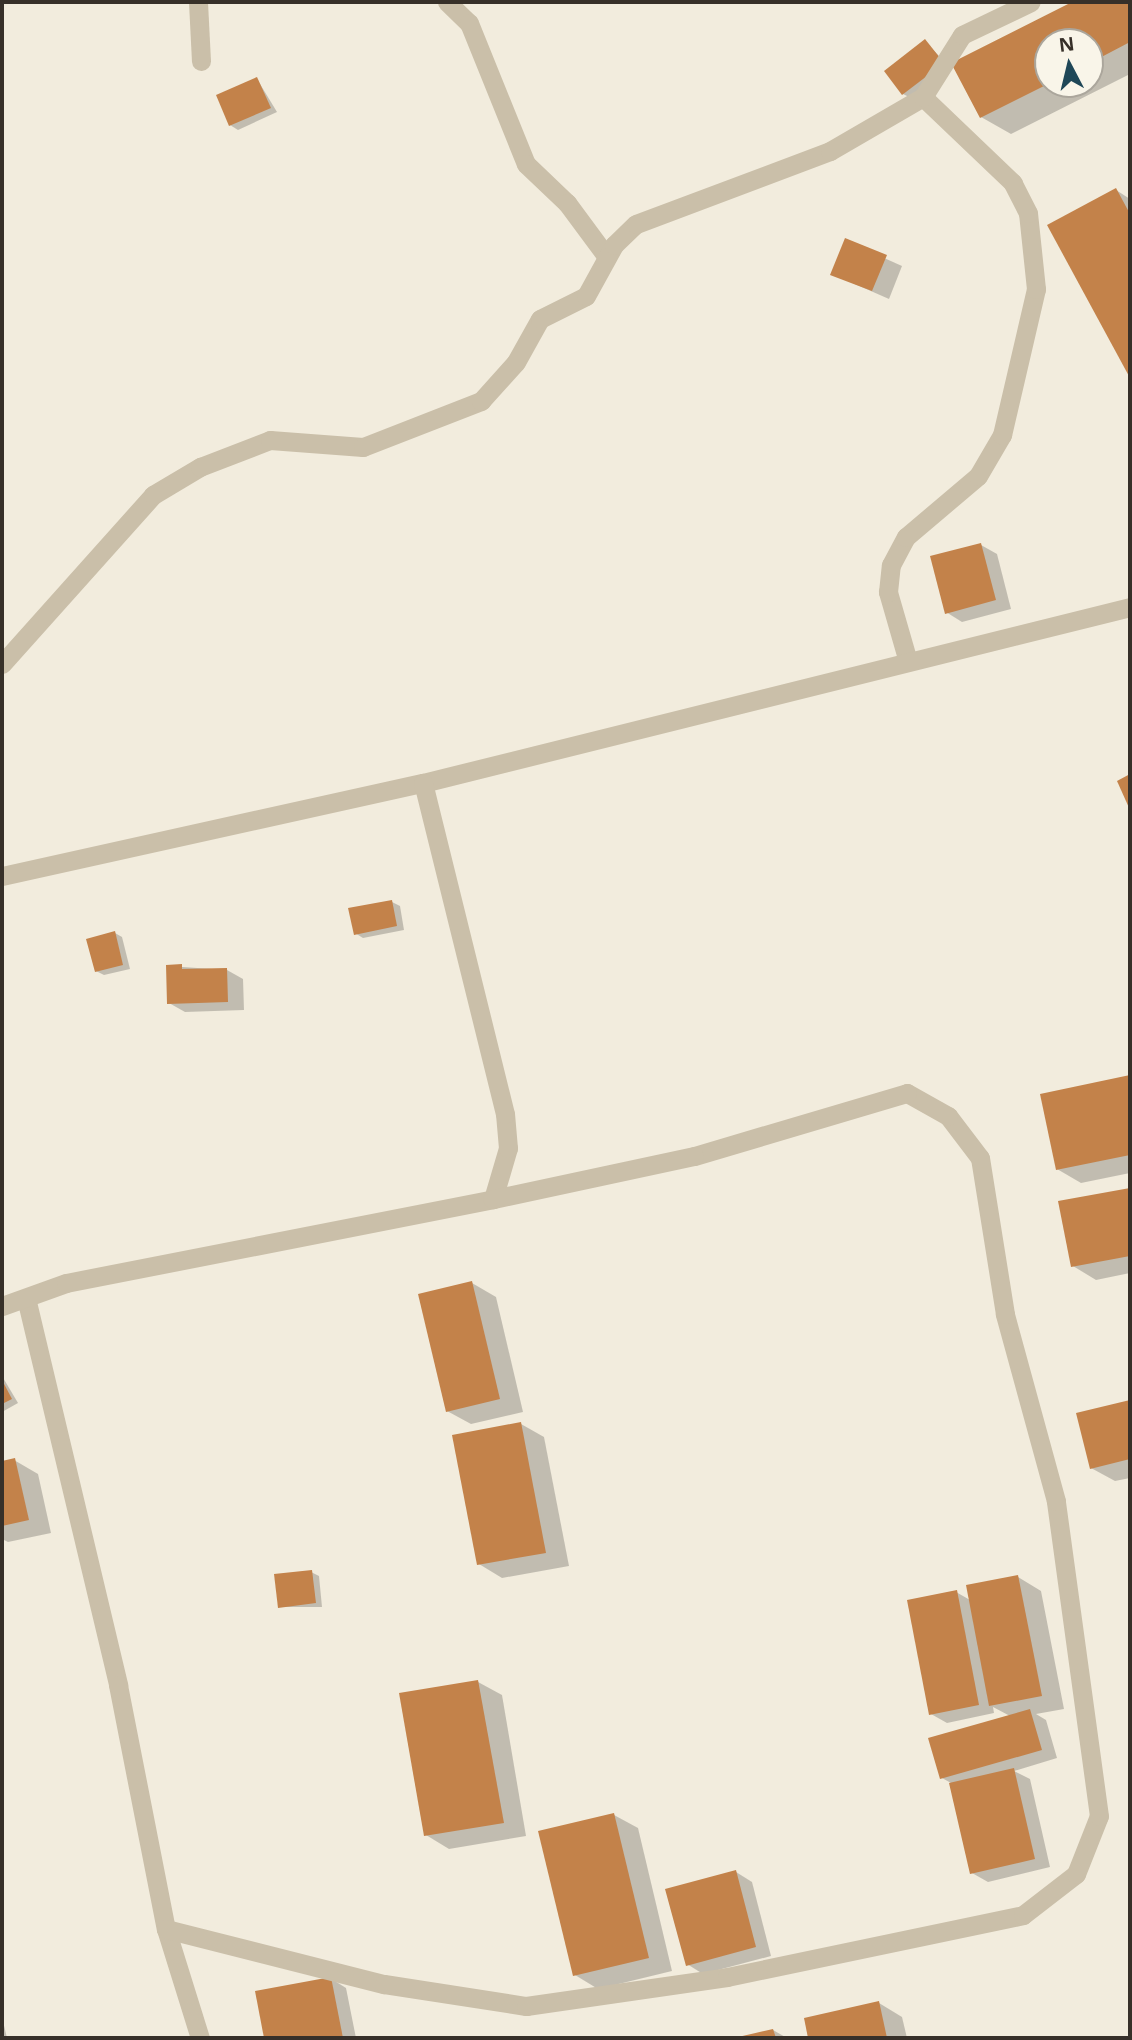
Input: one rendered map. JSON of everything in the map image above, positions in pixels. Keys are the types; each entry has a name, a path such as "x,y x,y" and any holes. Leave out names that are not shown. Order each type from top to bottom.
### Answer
{"street":[{"path":"198,2 201,61"},
{"path":"447,2 469,23 526,163 567,203 607,257"},
{"path":"2,664 153,495 200,467 270,440 363,447 481,401 516,362 540,319 586,296 607,257 636,224 830,150 923,97 962,35 1031,2"},
{"path":"907,658 888,592 891,565 906,537 978,476 1002,435 1036,289 1028,213 1013,183 923,97"},
{"path":"2,876 423,783 907,658 1130,607"},
{"path":"423,783 506,1114 508,1148 493,1199"},
{"path":"2,1307 27,1303 66,1283 493,1199 694,1156 907,1093 948,1116 980,1158 1005,1314 1056,1502 1099,1816 1076,1874 1023,1915 727,1977 526,2006 384,1984 166,1930"},
{"path":"27,1303 118,1685 166,1930 200,2038"}],"building":[{"path":"1072,2 1130,2 1130,42 1104,56 1104,28 1034,28 1034,91 980,118 951,63"},
{"path":"925,39 944,63 902,95 884,71"},
{"path":"257,77 271,108 229,126 216,95"},
{"path":"1116,188 1130,214 1130,378 1047,225"},
{"path":"845,238 887,255 872,291 830,275"},
{"path":"981,543 996,600 945,614 930,556"},
{"path":"1130,774 1130,810 1117,781"},
{"path":"392,900 397,926 354,935 348,908"},
{"path":"115,931 123,965 95,972 86,939"},
{"path":"182,964 182,969 227,968 228,1002 167,1004 166,965"},
{"path":"1130,1075 1130,1155 1056,1170 1040,1094"},
{"path":"1130,1188 1130,1256 1071,1267 1058,1201"},
{"path":"472,1281 500,1399 446,1412 418,1294"},
{"path":"2,1380 12,1399 2,1404"},
{"path":"1130,1400 1130,1459 1090,1469 1076,1413"},
{"path":"521,1422 546,1553 477,1565 452,1435"},
{"path":"15,1458 29,1520 2,1526 2,1461"},
{"path":"312,1570 316,1603 278,1608 274,1574"},
{"path":"1018,1575 1042,1696 989,1706 966,1585"},
{"path":"957,1590 979,1705 929,1715 907,1600"},
{"path":"478,1680 504,1823 424,1836 399,1693"},
{"path":"1030,1709 1042,1750 940,1779 928,1738"},
{"path":"1014,1768 1035,1859 970,1874 949,1783"},
{"path":"614,1813 649,1958 573,1976 538,1831"},
{"path":"736,1870 756,1947 686,1966 665,1889"},
{"path":"331,1977 343,2038 264,2038 255,1991"},
{"path":"879,2001 887,2038 808,2038 804,2018"},
{"path":"773,2029 776,2038 738,2038 738,2037"}]}
